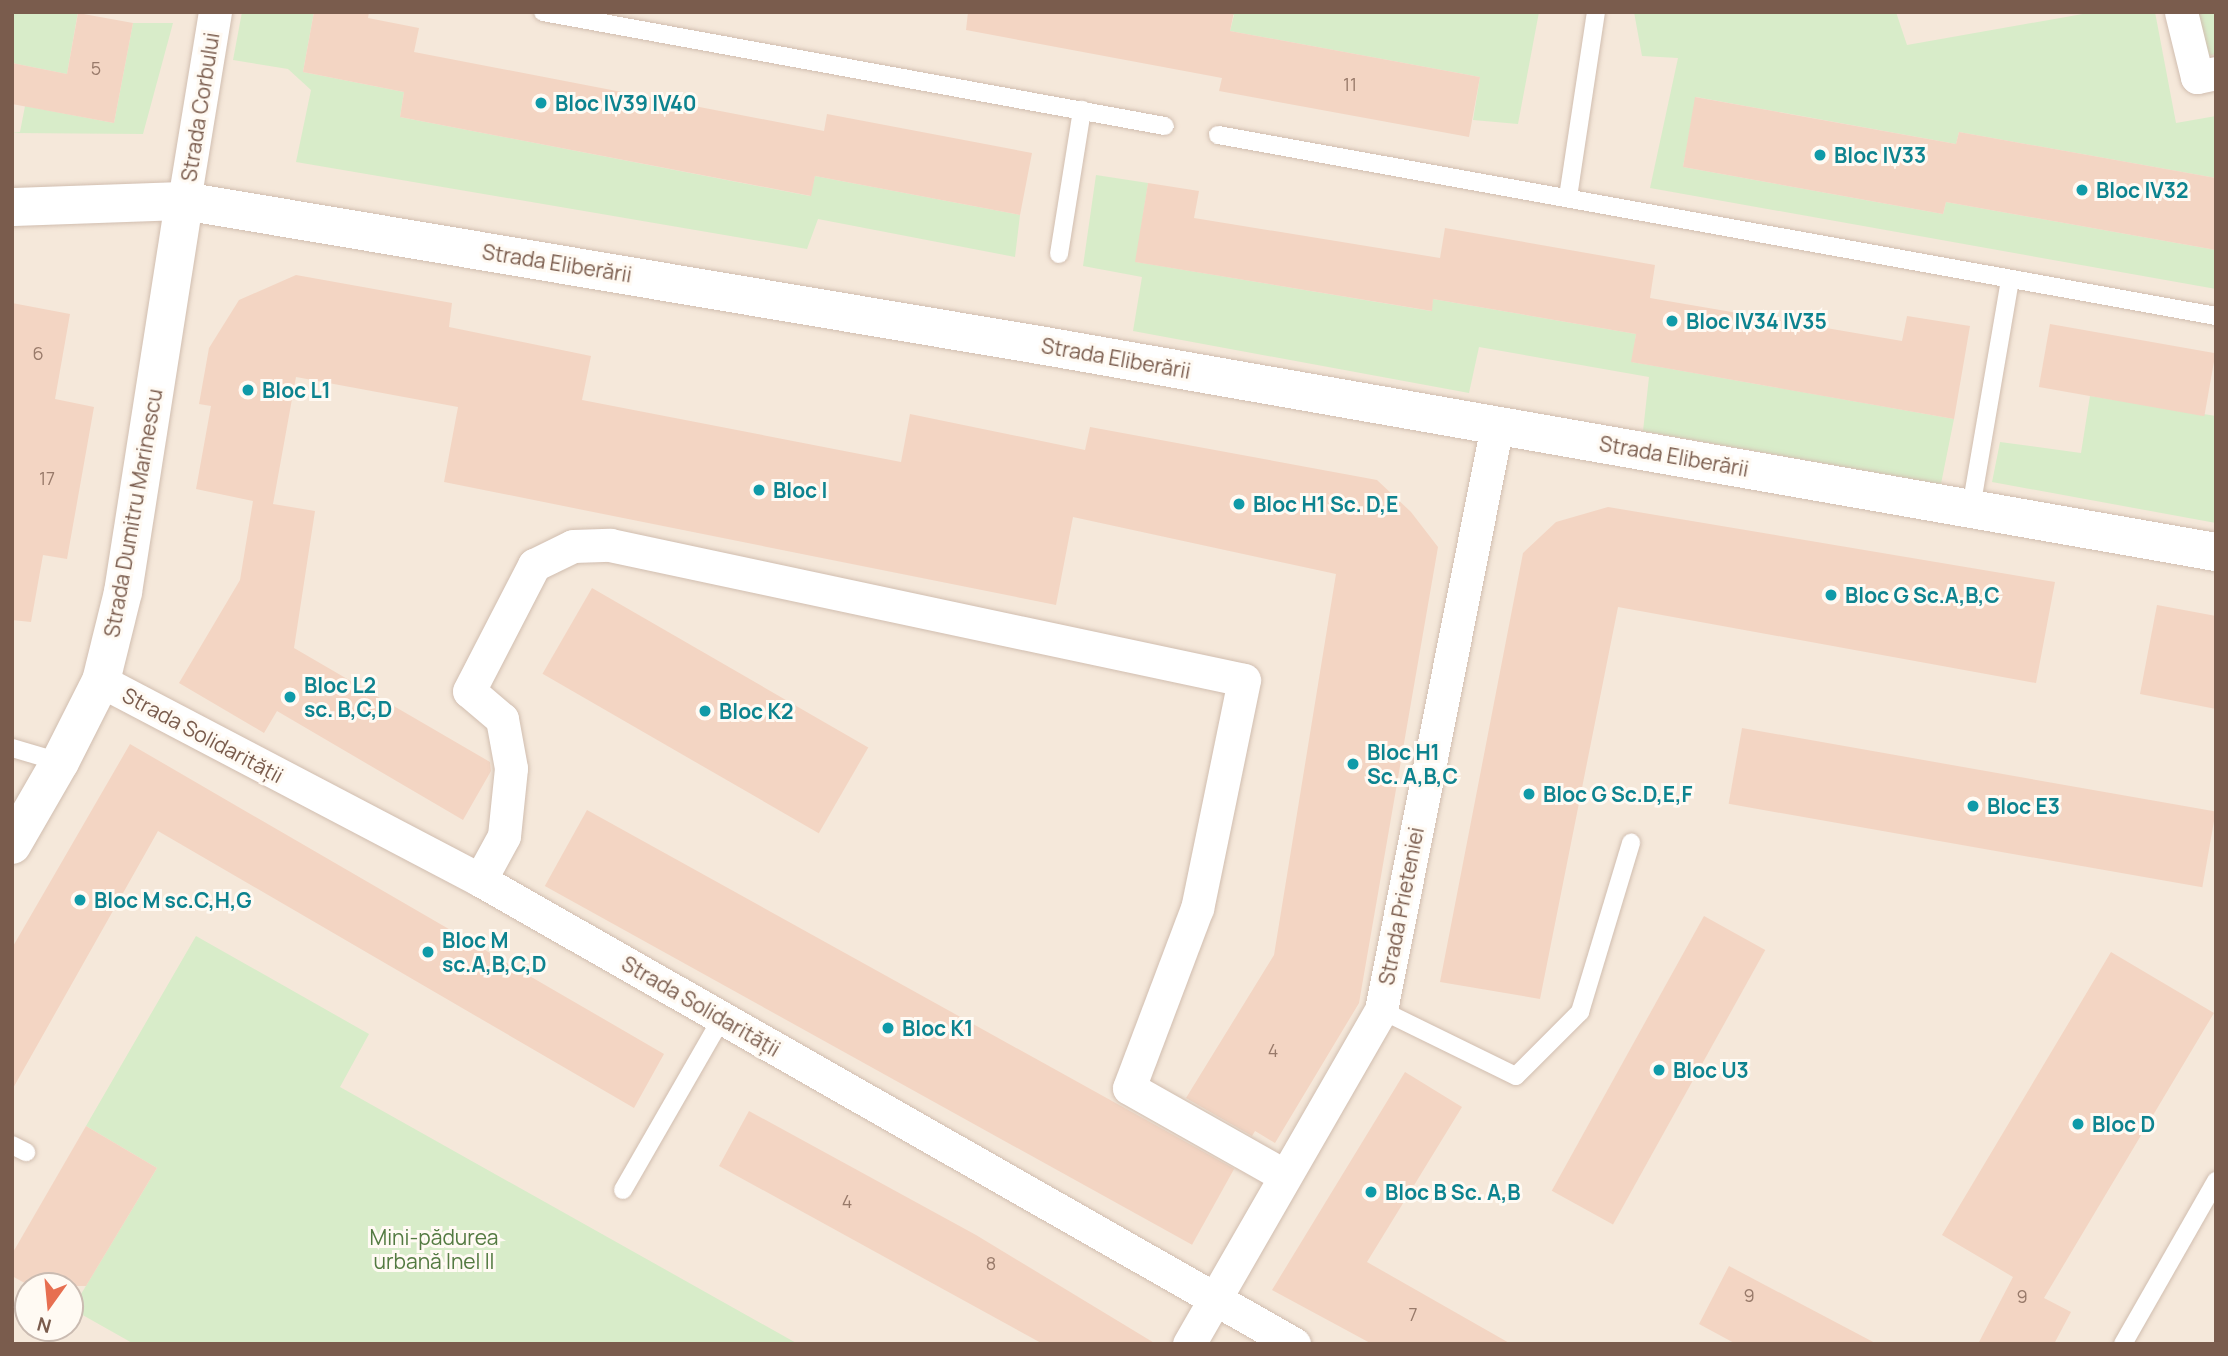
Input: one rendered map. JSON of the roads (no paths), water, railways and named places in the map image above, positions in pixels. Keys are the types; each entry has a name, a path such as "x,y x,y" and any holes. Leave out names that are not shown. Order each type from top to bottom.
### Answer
{"street":[{"name":"Strada Corbului","path":"184,201 215,12"},
{"path":"2182,12 2197,77 2216,73"},
{"name":"Strada Eliberării","path":"12,207 184,201 1497,425 2216,552"},
{"name":"Strada Dumitru Marinescu","path":"12,845 60,762 101,681 123,592 184,201"},
{"name":"Strada Prieteniei","path":"1189,1344 1381,1010 1497,425"},
{"path":"480,880 504,836 511,768 502,719 469,691 534,565 573,546 610,545 1244,680 1197,908 1129,1088 1285,1176"},
{"name":"Strada Solidarității","path":"101,681 480,880 1294,1344"}],"lane":[{"path":"544,12 1165,126"},
{"path":"1568,197 1596,12"},
{"path":"1059,254 1082,110"},
{"path":"1218,135 2216,317"},
{"path":"1971,508 2010,279"},
{"path":"12,748 60,762"},
{"path":"1381,1010 1516,1076 1580,1012 1630,843"},
{"path":"623,1190 722,1018"},
{"path":"2123,1344 2216,1181"}],"place":[{"name":"Bloc IV39 IV40","path":"541,103"},
{"name":"Bloc IV33","path":"1820,155"},
{"name":"Bloc IV32","path":"2082,190"},
{"name":"Bloc IV34 IV35","path":"1672,321"},
{"name":"Bloc L1","path":"248,390"},
{"name":"Bloc I","path":"759,490"},
{"name":"Bloc H1 Sc. D,E","path":"1239,504"},
{"name":"Bloc G Sc.A,B,C","path":"1831,595"},
{"name":"Bloc L2 sc. B,C,D","path":"290,697"},
{"name":"Bloc K2","path":"705,711"},
{"name":"Bloc H1 Sc. A,B,C","path":"1353,764"},
{"name":"Bloc G Sc.D,E,F","path":"1529,794"},
{"name":"Bloc E3","path":"1973,806"},
{"name":"Bloc M sc.C,H,G","path":"80,900"},
{"name":"Bloc M sc.A,B,C,D","path":"428,952"},
{"name":"Bloc K1","path":"888,1028"},
{"name":"Bloc U3","path":"1659,1070"},
{"name":"Bloc D","path":"2078,1124"},
{"name":"Bloc B Sc. A,B","path":"1371,1192"}],"park label":[{"name":"Mini-pădurea urbană Inel II","path":"434,1249"}]}
